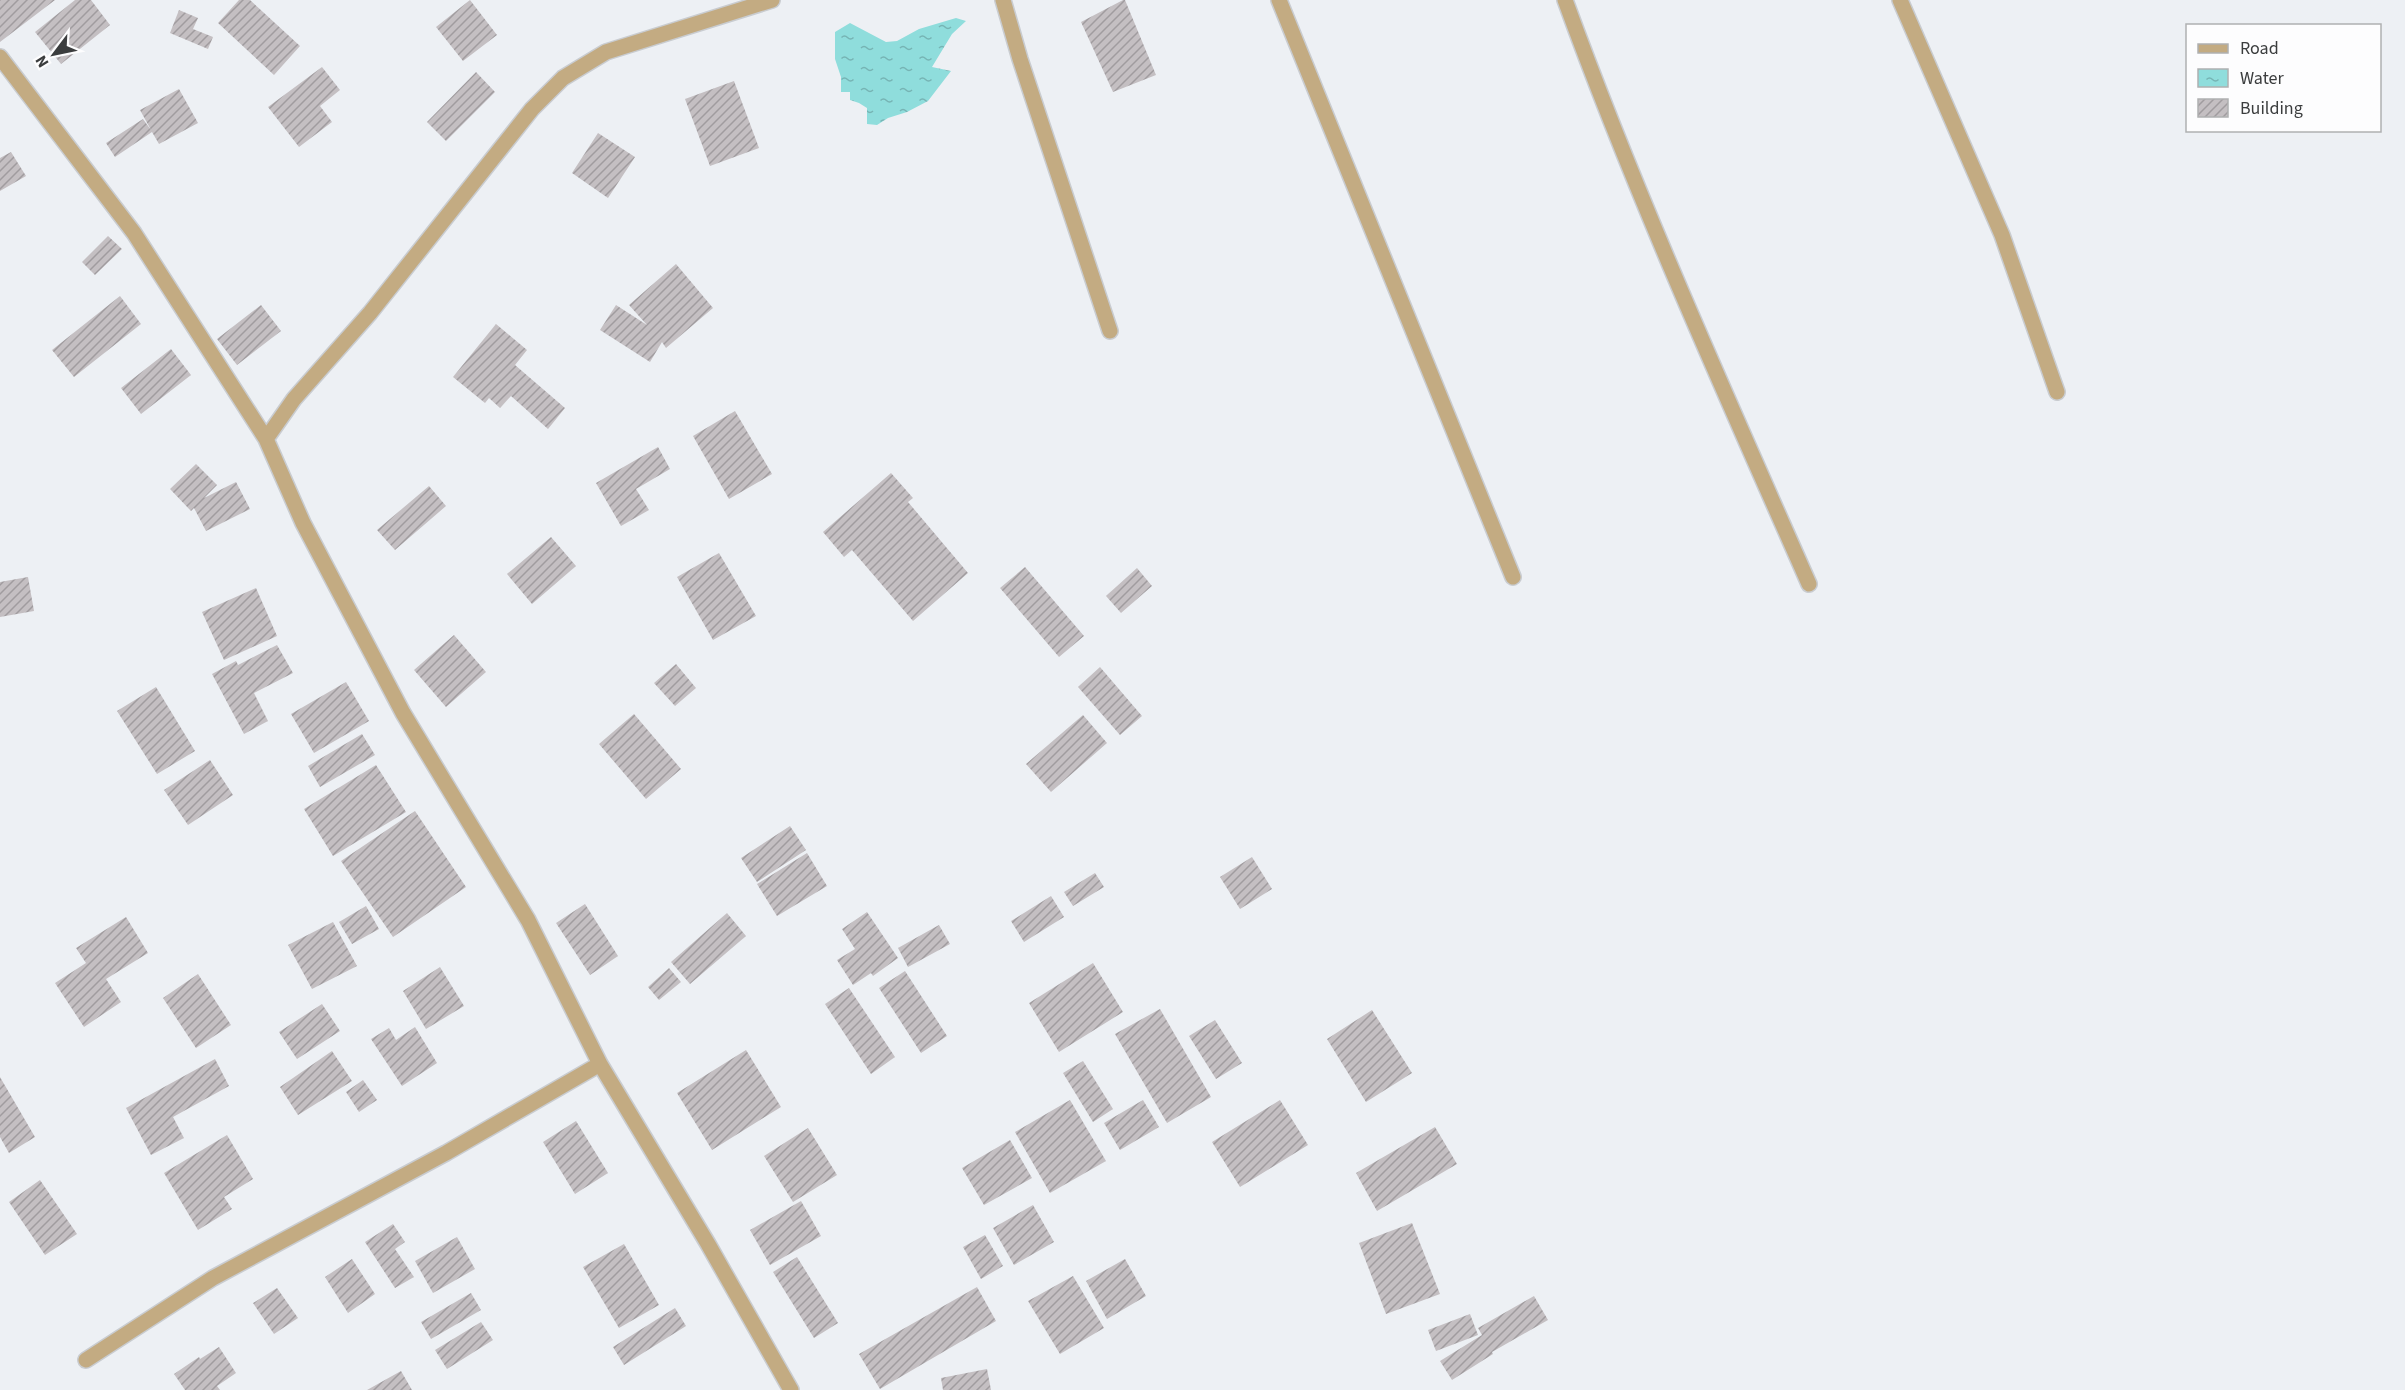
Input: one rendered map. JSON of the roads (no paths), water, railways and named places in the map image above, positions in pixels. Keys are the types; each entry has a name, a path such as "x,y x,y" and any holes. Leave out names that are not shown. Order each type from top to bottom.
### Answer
{"street":[{"path":"267,439 294,399 370,313 532,109 563,78 606,52 772,0"},
{"path":"1003,0 1020,59 1110,331"},
{"path":"1279,0 1513,577"},
{"path":"1565,0 1607,112 1731,407 1809,584"},
{"path":"1900,0 2002,235 2057,393"},
{"path":"0,57 134,233 267,439 303,523 403,713 528,921 600,1064 708,1244 791,1390"},
{"path":"87,1360 213,1278 425,1164 600,1064"}],"water":[{"path":"956,18 966,21 952,34 932,67 951,71 928,101 877,125 867,124 867,108 850,100 850,92 841,92 841,77 835,59 835,32 850,23 886,42 897,41 919,29"}]}
